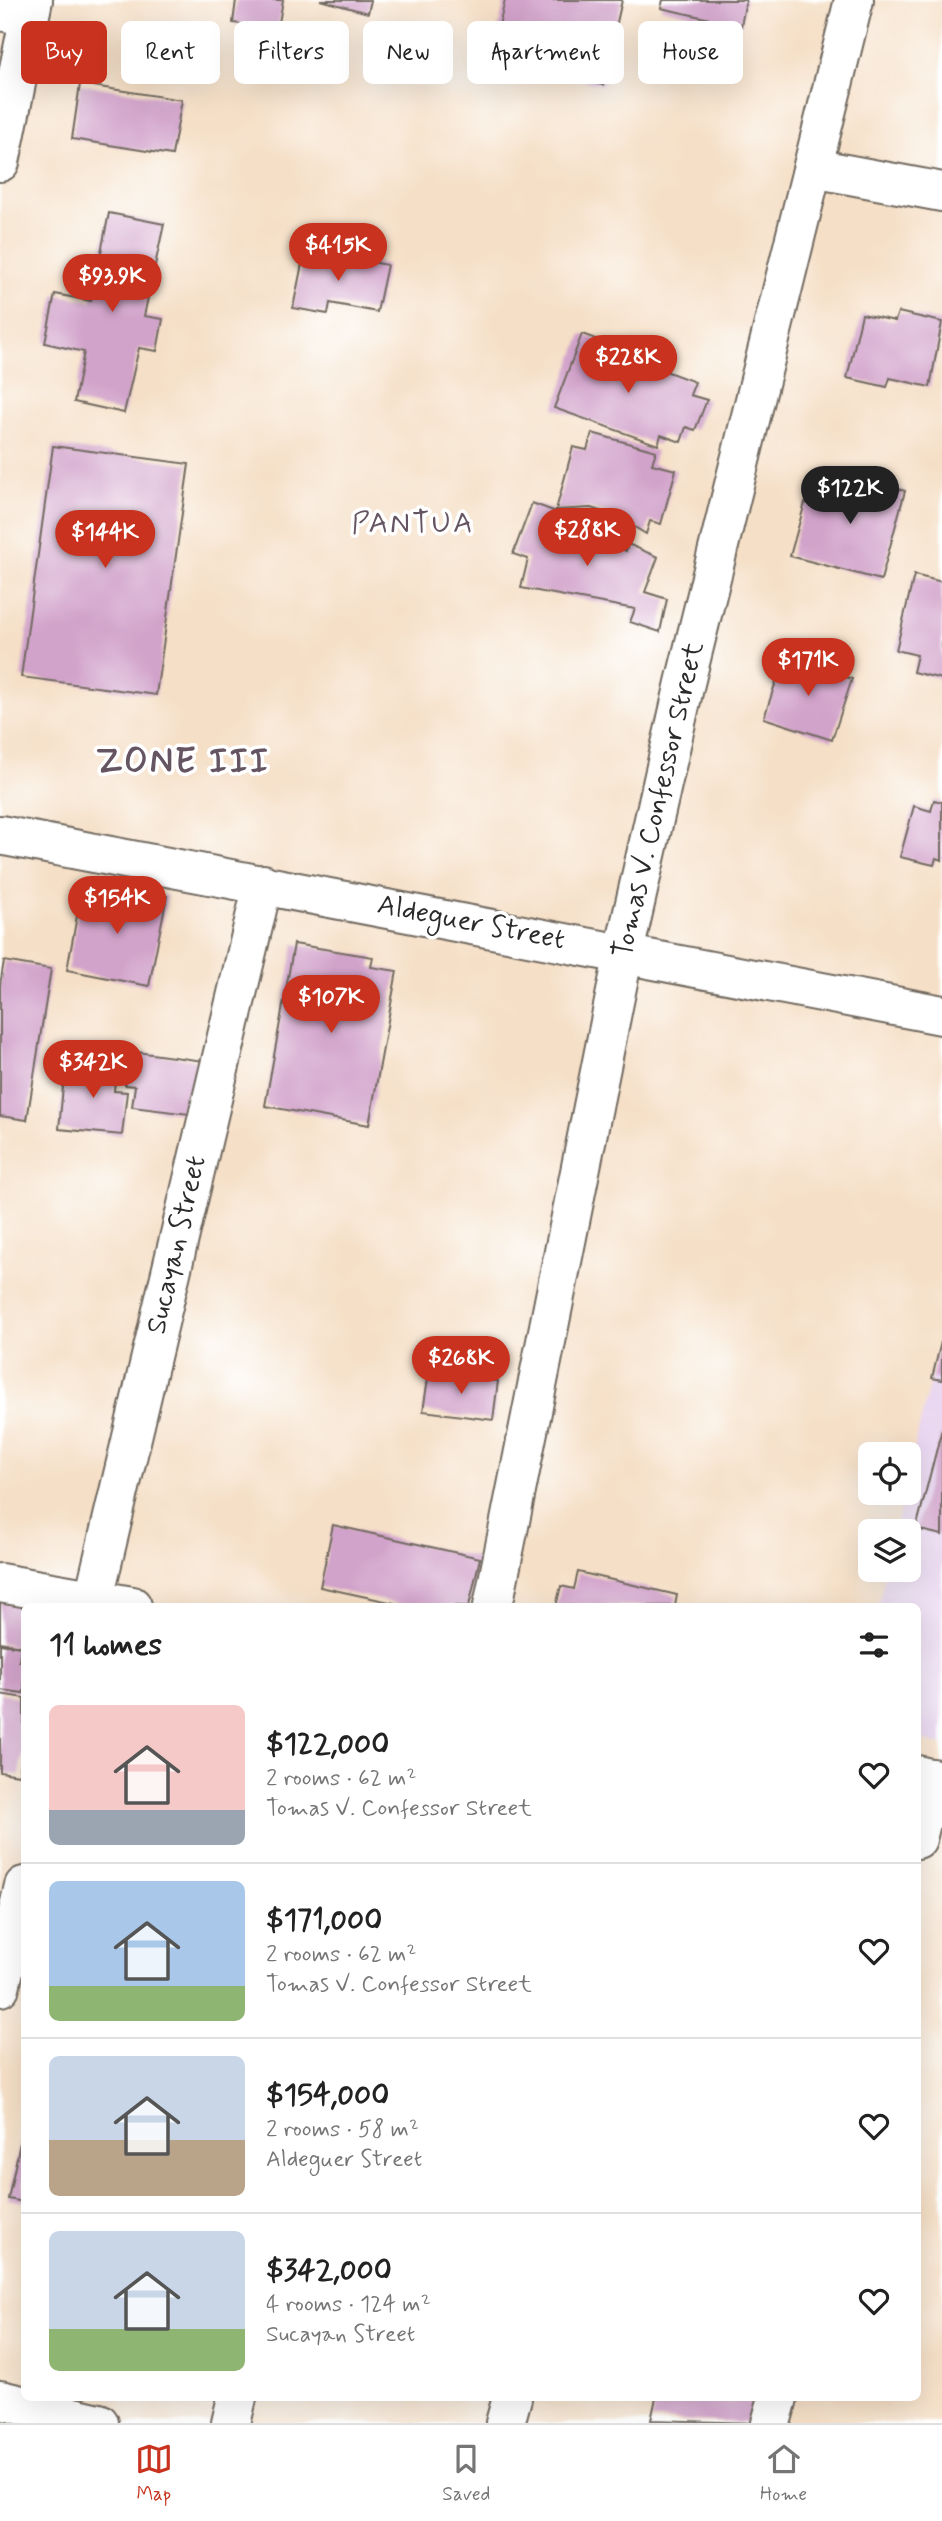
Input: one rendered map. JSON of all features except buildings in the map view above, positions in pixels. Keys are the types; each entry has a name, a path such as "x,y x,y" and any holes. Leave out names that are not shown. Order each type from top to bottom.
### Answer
{"street":[{"name":"Tomas V. Confessor Street","path":"494,1603 624,952 748,420 854,0"},
{"path":"0,162 21,9"},
{"path":"813,168 942,192"},
{"name":"Aldeguer Street","path":"0,835 624,952 942,1015"},
{"name":"Sucayan Street","path":"93,1603 263,884"},
{"path":"0,1583 93,1603"},
{"path":"921,1820 930,1778"},
{"path":"0,1987 21,1899"},
{"path":"0,2400 99,2423"},
{"path":"231,2423 236,2401"},
{"path":"505,2423 511,2401"},
{"path":"771,2423 777,2401"}],"shaded area":[{"path":"942,1330 942,1745 921,1740 921,1603 879,1603 883,1582 921,1582 921,1519 898,1519 901,1505 921,1505 921,1442 916,1442"}],"district":[{"name":"PANTUA","path":"413,523"},
{"name":"ZONE III","path":"183,762"}]}
